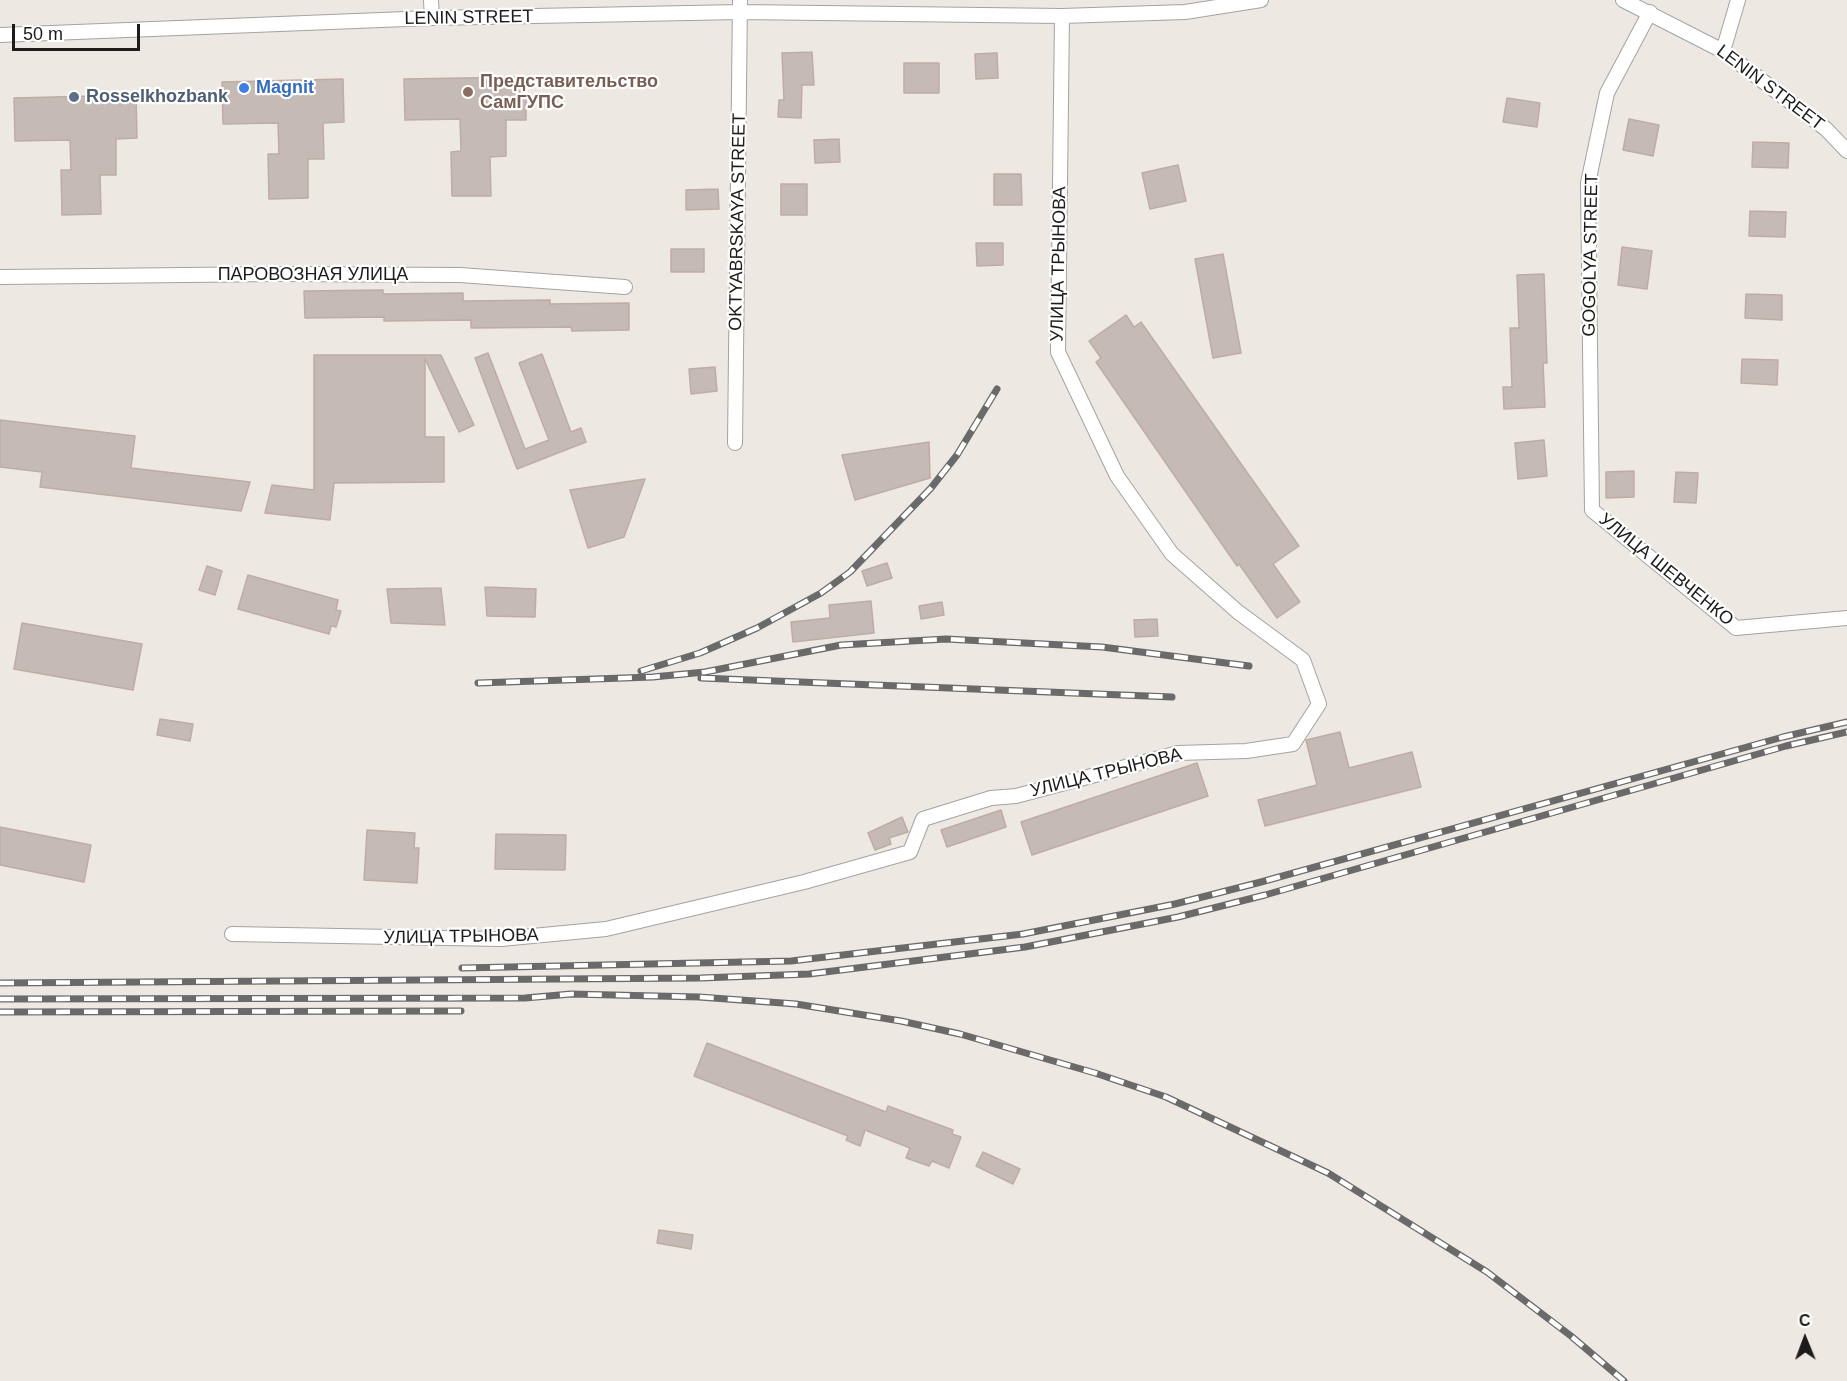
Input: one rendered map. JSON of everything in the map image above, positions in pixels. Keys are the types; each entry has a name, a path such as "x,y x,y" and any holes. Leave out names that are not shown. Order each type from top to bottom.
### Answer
{"street":[{"path":"431,0 432,18"},
{"path":"1020,0 1020,15"},
{"name":"LENIN STREET","path":"0,35 740,6 1062,16 1185,12 1261,0"},
{"name":"LENIN STREET","path":"1623,0 1723,51 1826,129 1847,151"},
{"path":"1723,51 1738,0"},
{"name":"OKTYABRSKAYA STREET","path":"735,443 740,6"},
{"name":"GOGOLYA STREET","path":"1592,510 1588,183 1607,93 1650,12"},
{"name":"УЛИЦА ТРЫНОВА","path":"232,934 501,939 606,929 804,882 910,852 923,819 991,798 1016,796 1178,753 1246,751 1293,744 1319,704 1303,660 1238,612 1172,554 1117,476 1058,352 1062,16"},
{"name":"ПАРОВОЗНАЯ УЛИЦА","path":"0,278 278,274 460,275 625,287"},
{"name":"УЛИЦА ШЕВЧЕНКО","path":"1592,510 1736,628 1847,618"}],"building":[{"path":"812,52 814,85 802,85 801,118 778,117 779,100 784,100 782,53"},
{"path":"997,53 998,78 976,79 975,54"},
{"path":"904,63 939,63 939,93 904,93"},
{"path":"526,77 526,120 506,120 506,156 490,157 491,196 452,196 451,152 461,151 460,119 405,120 404,79"},
{"path":"343,79 344,122 323,123 324,159 308,159 308,198 269,199 268,154 279,154 278,123 223,124 222,82"},
{"path":"136,95 137,138 116,139 116,175 100,175 101,214 62,215 61,170 71,170 70,140 15,141 14,98"},
{"path":"1507,98 1540,103 1537,127 1503,122"},
{"path":"1629,119 1659,125 1653,156 1623,150"},
{"path":"839,139 840,162 815,163 814,140"},
{"path":"1753,142 1789,143 1788,168 1752,167"},
{"path":"1178,165 1186,201 1150,209 1142,173"},
{"path":"994,174 1021,174 1022,205 994,205"},
{"path":"781,184 807,184 807,215 781,215"},
{"path":"718,189 719,209 686,210 686,190"},
{"path":"1750,211 1786,212 1785,237 1749,236"},
{"path":"976,243 1003,243 1003,265 977,266"},
{"path":"1622,247 1652,251 1647,289 1618,285"},
{"path":"671,249 704,249 704,272 671,272"},
{"path":"1223,254 1241,353 1213,358 1195,259"},
{"path":"1544,274 1547,363 1543,363 1545,407 1504,409 1503,387 1512,387 1510,328 1519,328 1517,275"},
{"path":"383,290 383,294 463,293 463,301 550,300 550,304 629,303 629,330 572,331 571,327 471,328 471,320 384,321 384,317 305,318 304,291"},
{"path":"1746,294 1782,295 1782,320 1745,318"},
{"path":"1126,315 1134,327 1141,322 1299,546 1273,564 1300,602 1277,618 1239,564 1237,566 1096,362 1101,358 1089,341"},
{"path":"488,353 525,449 549,440 519,363 542,354 571,432 581,428 586,442 517,469 475,358"},
{"path":"314,355 441,355 474,425 459,432 425,359 425,437 444,437 444,482 334,483 330,520 265,513 272,485 314,490"},
{"path":"1742,359 1778,360 1777,385 1741,383"},
{"path":"715,367 717,391 691,394 689,369"},
{"path":"0,420 135,436 131,468 250,482 241,511 40,487 42,472 0,467"},
{"path":"1544,440 1547,476 1518,479 1515,443"},
{"path":"929,442 930,478 855,500 842,455"},
{"path":"1634,471 1634,497 1606,498 1606,472"},
{"path":"1676,472 1698,473 1696,503 1674,502"},
{"path":"645,479 624,537 588,548 570,490"},
{"path":"887,563 892,578 867,586 862,571"},
{"path":"207,566 222,571 215,595 199,590"},
{"path":"248,575 338,600 336,610 341,611 336,627 331,626 329,634 238,609"},
{"path":"485,587 536,589 535,617 487,616"},
{"path":"441,588 445,625 391,623 387,589"},
{"path":"871,601 874,633 793,642 791,622 830,618 829,605"},
{"path":"942,602 944,615 921,619 919,606"},
{"path":"1157,619 1158,636 1135,637 1134,620"},
{"path":"22,623 142,644 133,690 14,669"},
{"path":"160,719 193,724 190,741 157,735"},
{"path":"1340,732 1349,768 1412,752 1421,787 1265,826 1258,800 1317,785 1306,740"},
{"path":"1197,763 1208,796 1032,855 1021,822"},
{"path":"1001,810 1006,827 947,847 941,830"},
{"path":"902,817 908,832 889,838 891,844 875,850 868,833"},
{"path":"0,827 91,845 84,882 0,865"},
{"path":"367,830 415,833 414,848 419,848 417,883 364,880"},
{"path":"496,834 566,835 565,870 495,869"},
{"path":"707,1043 886,1112 888,1106 953,1130 952,1134 961,1137 949,1168 932,1161 929,1166 906,1158 910,1148 865,1130 860,1146 846,1140 848,1136 694,1076"},
{"path":"983,1152 1020,1169 1013,1184 976,1166"},
{"path":"659,1230 693,1235 691,1249 657,1243"}],"railway":[{"path":"641,671 700,653 757,628 821,593 850,572 931,488 957,455 997,389"},
{"path":"478,683 653,677 705,672 841,645 946,639 1102,647 1249,666"},
{"path":"701,678 1172,697"},
{"path":"462,968 791,961 1023,934 1175,904 1261,882 1783,737 1847,722"},
{"path":"0,983 701,978 809,974 1025,947 1178,917 1265,895 1786,746 1847,732"},
{"path":"0,999 525,998 571,994 699,997 796,1004 901,1021 960,1034 1095,1073 1166,1097 1328,1173 1487,1272 1571,1336 1624,1381"},
{"path":"0,1012 461,1011"}],"place":[{"name":"Magnit","path":"244,88"},
{"name":"Представительство СамГУПС","path":"468,92"},
{"name":"Rosselkhozbank","path":"74,97"}]}
